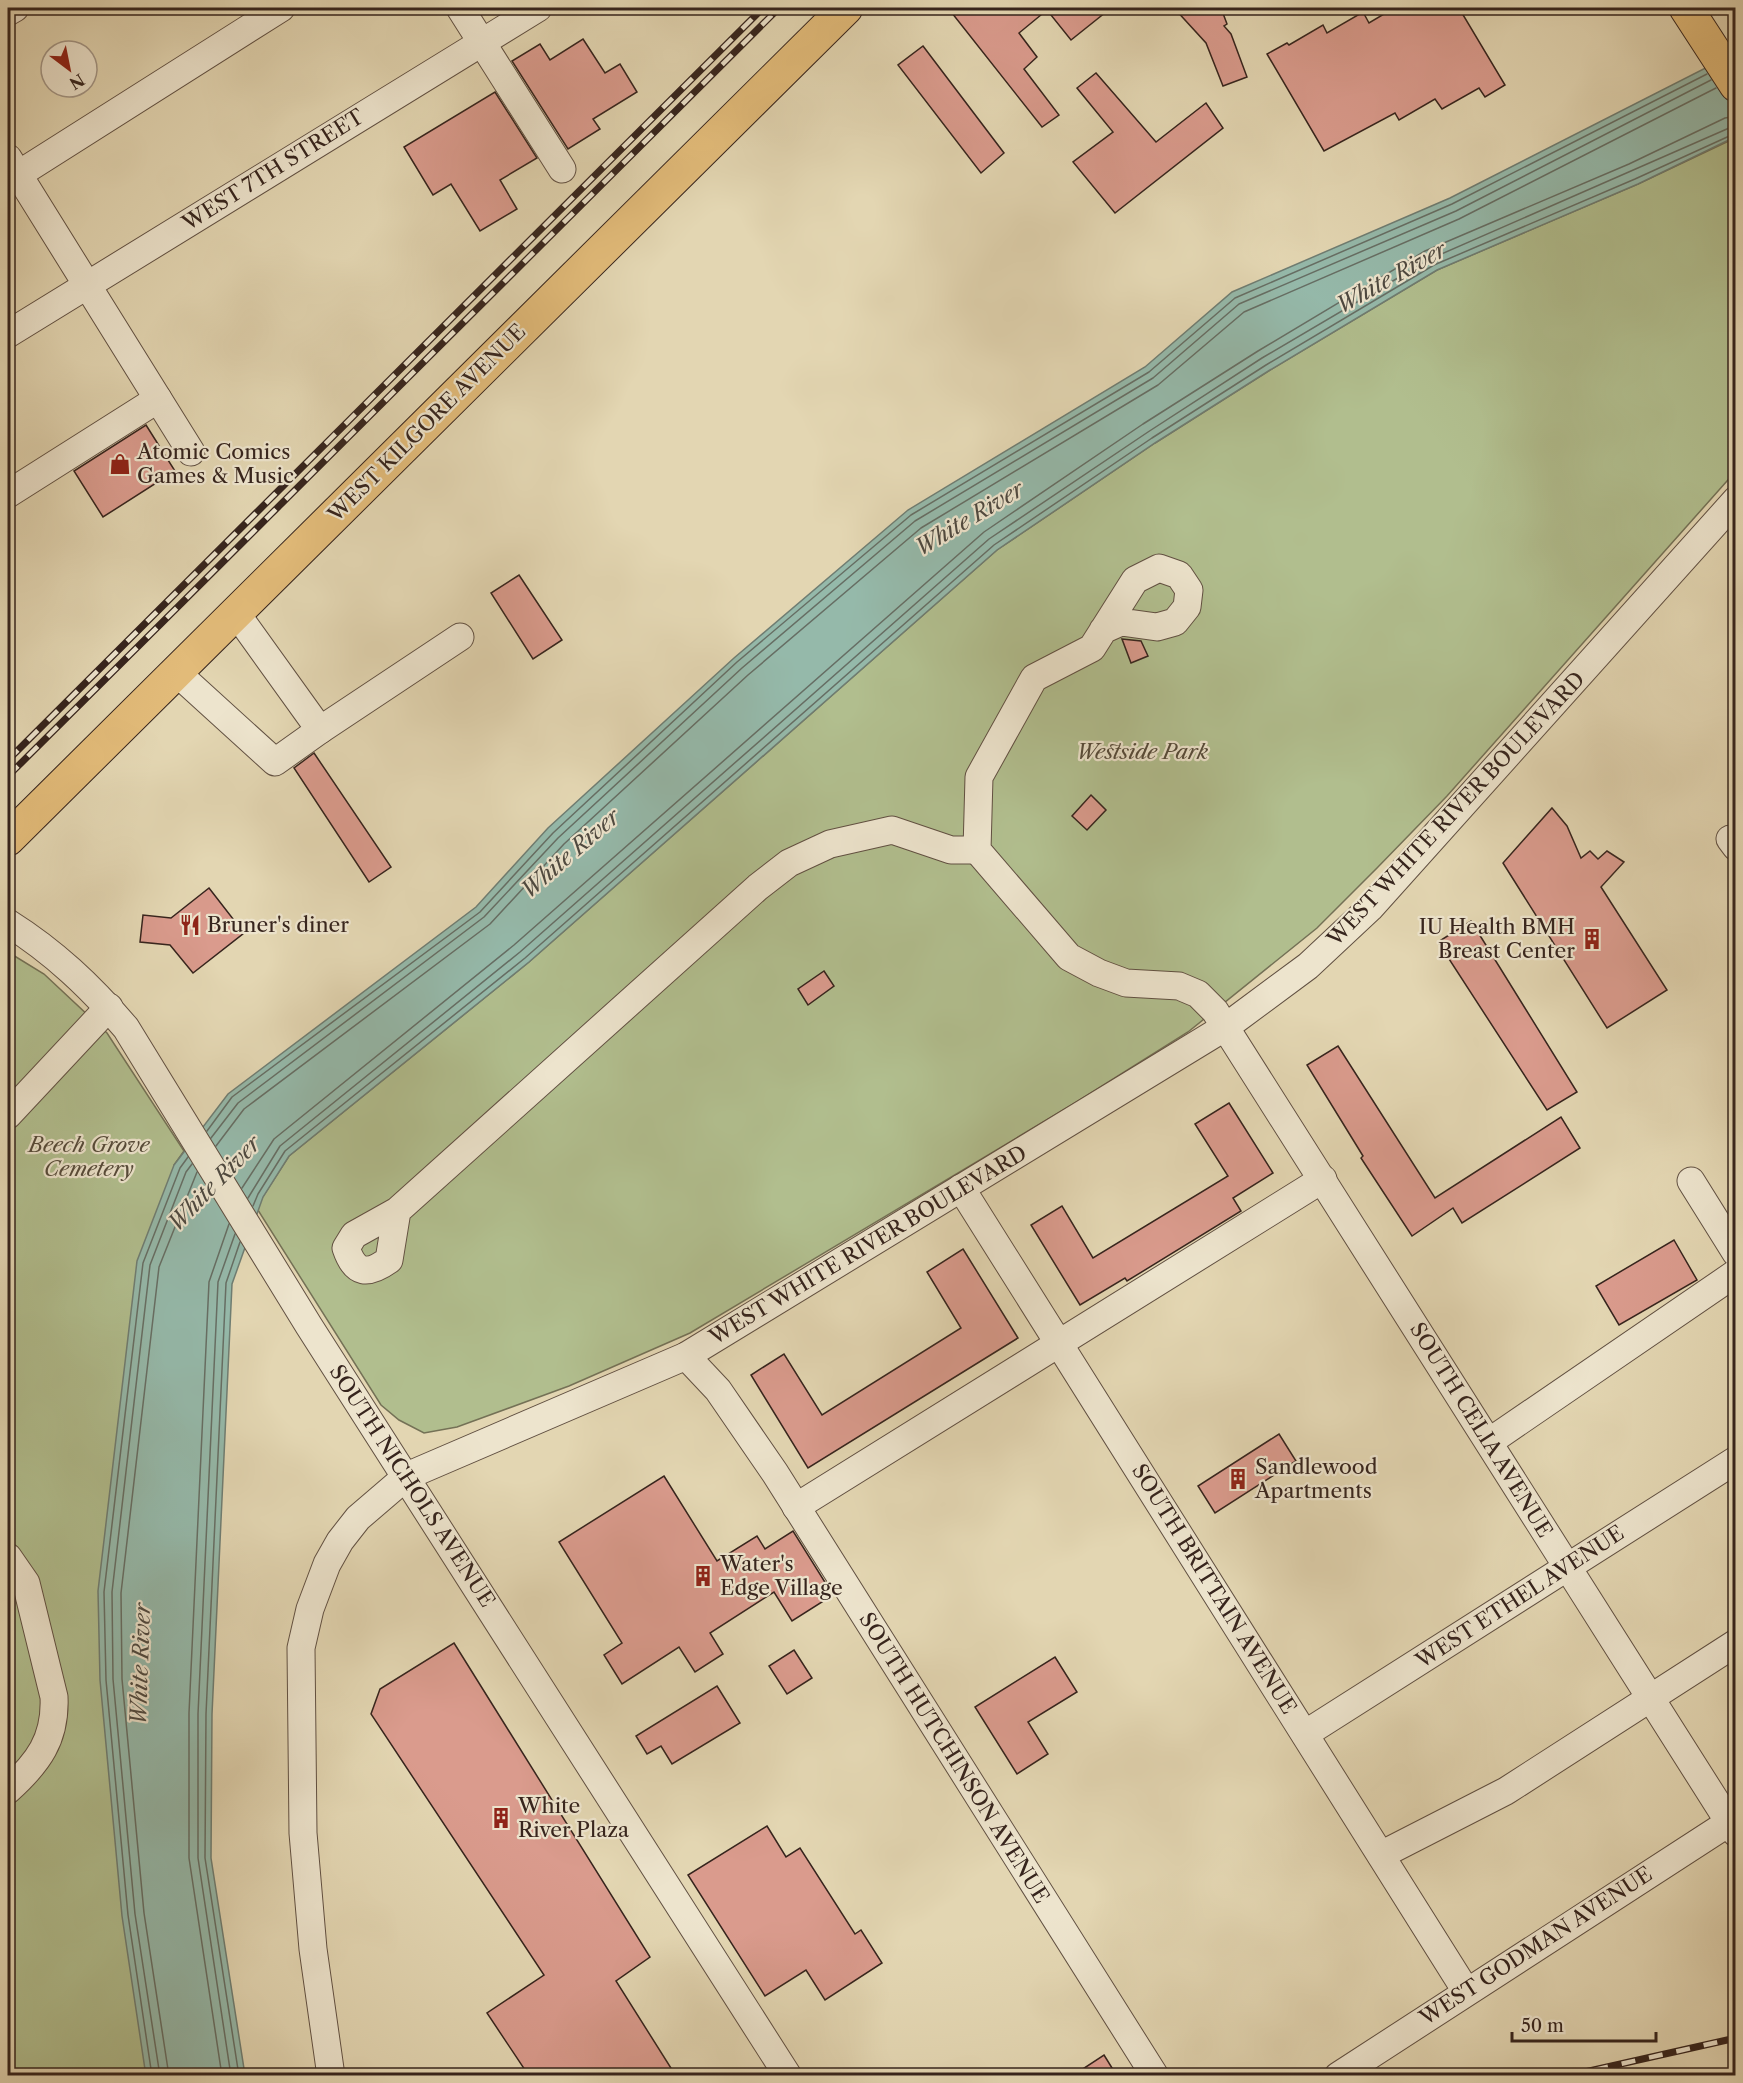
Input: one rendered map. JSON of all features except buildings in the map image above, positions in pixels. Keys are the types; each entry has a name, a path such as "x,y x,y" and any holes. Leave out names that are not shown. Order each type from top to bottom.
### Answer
{"main road":[{"name":"WEST KILGORE AVENUE","path":"8,839 846,8"},
{"path":"1686,8 1702,22 1736,84"}],"street":[{"path":"8,12 15,8"},
{"path":"191,452 11,171 281,8"},
{"path":"460,8 562,169"},
{"name":"WEST 7TH STREET","path":"8,334 538,8"},
{"path":"8,494 158,399"},
{"name":"WEST WHITE RIVER BOULEVARD","path":"331,2076 313,1950 303,1833 301,1648 310,1609 327,1564 340,1541 378,1498 407,1476 686,1356 1122,1093 1227,1026 1308,966 1370,908 1736,500"},
{"path":"236,613 320,730"},
{"path":"397,1211 789,863 830,844 892,830 951,850 977,850 979,777 1034,678 1092,648 1103,630"},
{"path":"176,672 275,762 460,637"},
{"name":"SOUTH CELIA AVENUE","path":"977,850 1068,957 1099,973 1126,983 1179,986 1198,994 1227,1026 1650,1697 1733,1824"},
{"name":"SOUTH NICHOLS AVENUE","path":"8,923 45,946 92,988 145,1056 309,1326 407,1476 788,2076"},
{"path":"8,1115 109,1007"},
{"path":"796,1507 1058,1341 1323,1179"},
{"path":"1691,1181 1736,1253"},
{"name":"SOUTH BRITTAIN AVENUE","path":"962,1188 1466,1991"},
{"path":"1489,1442 1736,1273"},
{"name":"SOUTH HUTCHINSON AVENUE","path":"686,1356 718,1390 796,1507 1155,2076"},
{"name":"WEST ETHEL AVENUE","path":"1305,1734 1736,1460"},
{"path":"8,1557 26,1583 55,1709 52,1730 44,1750 29,1771 8,1790"},
{"path":"1381,1856 1506,1791 1736,1643"},
{"name":"WEST GODMAN AVENUE","path":"1338,2076 1466,1991 1733,1824"}],"green space":[{"name":"Westside Park","path":"1735,138 1735,472 1447,796 1317,928 1188,1032 1075,1103 690,1333 569,1386 457,1427 424,1433 399,1420 381,1405 256,1207 289,1156 529,962 997,550 1155,443 1270,370 1437,270 1638,184"},
{"name":"Beech Grove Cemetery","path":"8,952 44,974 107,1033 184,1151 174,1165 147,2075 8,2075"}],"water":[{"name":"White River","path":"1735,53 1735,137 1638,184 1437,270 1270,370 1155,443 997,550 529,962 289,1156 263,1197 232,1284 212,1714 211,1858 245,2075 146,2076 122,1916 100,1680 98,1591 137,1261 174,1165 228,1094 476,907 548,828 734,658 908,510 1145,367 1232,292 1450,198"}],"railway":[{"path":"8,760 763,8"},
{"path":"8,776 779,8"},
{"path":"1567,2076 1736,2038"}],"place":[{"name":"Atomic Comics Games & Music","path":"120,464"},
{"name":"Bruner's diner","path":"190,925"},
{"name":"IU Health BMH Breast Center","path":"1592,939"},
{"name":"Sandlewood Apartments","path":"1238,1479"},
{"name":"Water's Edge Village","path":"703,1576"},
{"name":"White River Plaza","path":"501,1818"}]}
